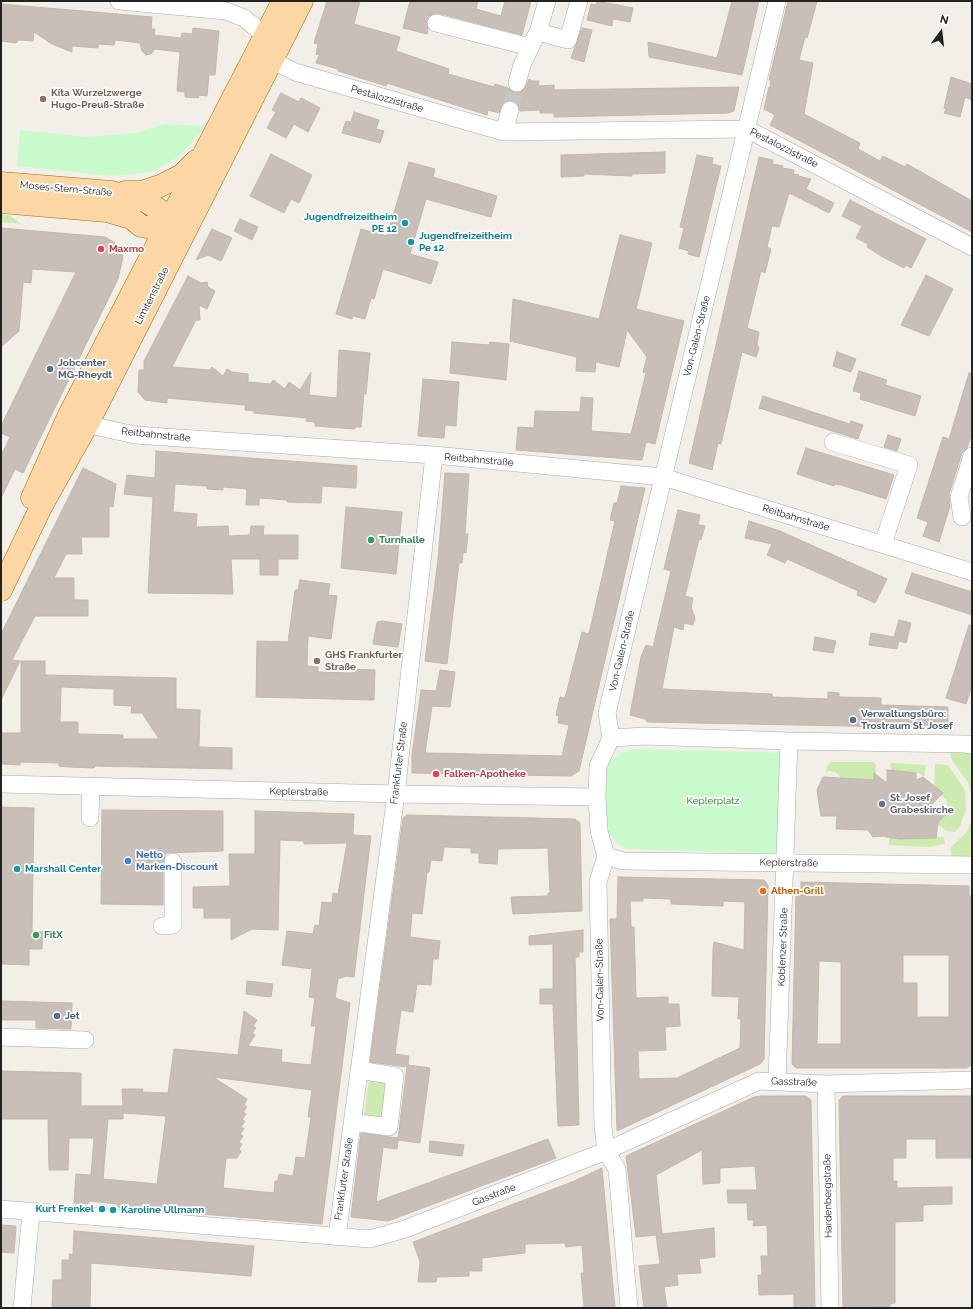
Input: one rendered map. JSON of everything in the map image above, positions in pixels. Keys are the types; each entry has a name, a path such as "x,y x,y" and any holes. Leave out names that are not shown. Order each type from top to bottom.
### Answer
{"main road":[{"name":"Limitenstraße","path":"1,562 32,499 78,419 175,229 273,47 283,1"},
{"name":"Limitenstraße","path":"175,229 204,153 302,1"},
{"path":"112,192 142,192 160,186 182,175 204,153"},
{"name":"Moses-Stern-Straße","path":"1,183 112,192 145,201 153,205 161,211 175,229"},
{"name":"Moses-Stern-Straße","path":"1,202 108,211 131,218 141,226 175,229"},
{"name":"Limitenstraße","path":"1,590 42,505 78,419"}],"street":[{"name":"Pestalozzistraße","path":"119,1 226,11 244,18 256,28 295,72 504,132 748,129 972,247"},
{"path":"517,83 522,65 538,32 547,1"},
{"path":"538,32 568,40 579,1"},
{"name":"Von-Galen-Straße","path":"611,738 607,713 748,129 777,1"},
{"path":"436,23 530,46"},
{"path":"504,132 510,110"},
{"name":"Reitbahnstraße","path":"78,419 135,435 434,455 663,477 972,572"},
{"path":"833,442 909,465 883,544"},
{"name":"Frankfurter Straße","path":"337,1237 396,794 434,455"},
{"path":"962,517 959,497 972,456"},
{"path":"606,856 599,831 597,797 598,766 611,738 641,736 972,745"},
{"name":"Koblenzer Straße","path":"777,1082 786,863 789,741"},
{"name":"Keplerstraße","path":"1,784 396,794 597,797"},
{"path":"90,818 91,787"},
{"name":"Von-Galen-Straße","path":"606,856 598,882 603,1128 606,1151 617,1169 629,1308"},
{"name":"Keplerstraße","path":"606,856 622,861 972,865"},
{"path":"162,926 173,925 173,862"},
{"path":"1,1037 85,1040"},
{"path":"352,1122 389,1127 395,1076 359,1070"},
{"name":"Gasstraße","path":"1,1209 370,1239 405,1229 606,1151 759,1081 826,1084 972,1080"},
{"name":"Hardenbergstraße","path":"826,1084 830,1308"},
{"path":"22,1308 31,1212"}],"green space":[{"path":"164,124 206,126 179,157 151,172 112,176 17,166 20,130 86,137 137,133"},
{"path":"1,214 11,216 21,224 1,222"},
{"name":"Keplerplatz","path":"634,749 793,753 793,854 627,849 617,843 610,834 605,819 606,771 609,762 620,754"},
{"path":"950,751 967,752 971,754 972,796 968,782 952,761"},
{"path":"831,762 873,762 876,765 874,782 842,780 836,772 828,771 826,774 827,766"},
{"path":"890,764 926,765 924,777 919,773 892,773"},
{"path":"935,764 948,765 965,790 966,810 959,828 955,832 947,831 938,825 938,822 947,815 948,808 946,800 934,788"},
{"path":"972,820 972,858 952,861 951,847 967,832"},
{"path":"911,836 944,837 945,844 930,847 889,845 889,837 898,837 905,840"},
{"path":"369,1079 388,1082 384,1118 364,1116"}],"building":[{"path":"327,1 360,1 354,24 400,37 396,51 449,69 448,74 494,87 495,84 508,88 515,93 524,90 529,79 532,81 539,81 538,86 554,85 554,90 739,87 734,111 728,113 554,117 554,113 540,113 540,110 520,111 517,103 508,100 503,103 499,113 488,110 487,115 387,83 386,86 316,63 319,55 316,54 318,44 314,43"},
{"path":"410,1 478,1 476,9 501,16 505,1 531,1 522,35 438,13 429,16 426,20 428,29 427,34 403,28"},
{"path":"597,1 633,8 630,22 613,19 612,26 587,20 591,4 596,5"},
{"path":"732,1 759,1 742,75 649,57 648,42 717,58"},
{"path":"788,1 817,1 807,38 805,37 799,60 813,63 804,114 860,143 858,149 880,161 883,156 905,167 907,164 972,201 972,232 770,125 775,115 764,109 770,87 771,80 769,80"},
{"path":"1,4 152,17 151,29 155,29 154,35 181,38 182,33 192,34 193,28 219,31 215,75 209,75 207,96 199,95 198,98 185,97 185,92 177,91 180,52 155,49 151,54 146,55 142,51 140,43 115,40 114,45 98,44 98,48 72,46 72,52 52,44 34,32 33,41 19,40 16,43 1,41"},
{"path":"582,28 592,30 584,62 571,58"},
{"path":"951,77 972,84 972,100 965,97 960,117 944,113"},
{"path":"281,93 299,102 301,98 320,108 308,132 294,124 286,138 267,128 276,112 272,110"},
{"path":"354,112 379,120 376,129 384,131 380,143 342,133 346,121 351,122"},
{"path":"665,152 665,173 632,174 632,176 584,174 584,176 561,177 561,155"},
{"path":"271,154 312,175 299,203 291,199 284,213 250,196"},
{"path":"697,155 713,158 712,164 721,166 699,257 688,254 689,251 679,248 684,228 680,227"},
{"path":"759,157 773,160 772,164 783,166 782,168 794,170 793,174 811,179 806,189 834,203 829,213 789,193 779,227 772,226 767,247 771,249 765,273 761,271 747,328 759,332 757,344 759,348 756,357 742,352 721,444 718,443 712,470 689,463"},
{"path":"409,162 435,169 433,177 497,196 491,217 426,199 410,254 438,262 431,284 383,269 374,299 371,298 365,319 353,316 352,319 336,314 361,229 387,236"},
{"path":"850,200 926,239 911,268 906,265 904,268 881,256 867,247 868,244 856,238 862,226 842,216"},
{"path":"240,219 258,227 252,240 234,231"},
{"path":"1,228 105,237 117,244 123,257 118,279 23,473 15,469 1,498 1,456 10,437 1,433 1,426 76,272 32,269 31,283 23,282 19,331 1,347"},
{"path":"212,229 232,238 221,261 208,255 196,260"},
{"path":"620,235 652,243 636,309 684,321 655,444 646,442 642,460 516,450 518,427 534,428 535,411 580,412 581,397 593,398 591,431 631,434 646,373 643,372 647,357 627,330 619,367 596,362 595,372 576,371 577,357 510,341 513,299 599,319"},
{"path":"926,275 953,289 929,336 901,325"},
{"path":"188,276 201,283 207,282 208,287 215,291 207,309 199,305 200,320 196,320 172,367 210,370 212,367 223,376 227,369 232,372 248,374 248,382 271,384 273,380 285,389 289,382 300,390 311,372 309,395 337,398 339,350 370,353 361,427 356,427 354,429 315,426 315,422 306,421 307,418 254,413 254,411 245,410 245,405 167,398 167,403 145,400 138,392 139,370 144,370 144,361"},
{"path":"452,342 489,345 490,342 509,344 506,380 450,373"},
{"path":"837,352 856,359 851,372 833,366"},
{"path":"859,371 887,380 885,385 921,396 915,416 860,399 861,393 853,391"},
{"path":"969,373 972,374 972,433 967,448 962,453 949,494 950,506 939,542 923,536 928,522 917,518 943,437 949,439"},
{"path":"423,379 459,382 456,426 445,425 444,438 418,436"},
{"path":"763,396 850,424 851,421 863,425 858,439 759,408"},
{"path":"888,435 901,439 897,451 884,447"},
{"path":"806,448 894,475 886,499 841,485 835,484 834,486 797,474"},
{"path":"156,451 357,466 356,488 322,486 321,503 287,502 287,500 259,498 259,505 246,505 247,489 223,487 223,490 207,489 207,486 175,484 173,512 197,514 196,527 228,526 229,536 250,535 251,526 264,526 263,535 298,535 298,559 278,559 278,575 260,575 260,559 231,559 233,594 148,593 153,497 124,494 127,475 155,478"},
{"path":"83,468 116,484 113,507 109,506 109,537 81,537 82,554 66,554 54,578 74,578 74,600 88,600 88,616 35,616 12,660 20,661 1,700 1,634"},
{"path":"445,473 469,474 465,534 468,534 466,553 463,552 462,563 459,563 447,664 425,661 438,560"},
{"path":"621,486 645,488 579,771 571,776 412,773 412,755 421,690 436,691 440,670 455,672 450,707 432,706 425,753 562,756 569,725 558,723 559,716 556,715 560,697 565,698 582,632 589,634 615,521 610,520 614,503 617,503"},
{"name":"Turnhalle","path":"346,507 402,512 396,574 341,568"},
{"path":"678,510 700,515 698,525 705,526 701,540 699,539 685,596 693,598 691,607 695,618 693,625 684,623 683,630 674,627 662,689 772,694 772,697 828,699 828,692 839,693 839,697 881,698 881,705 948,707 948,728 647,722 645,719 630,715 641,657 646,645 653,647 671,571 664,569"},
{"path":"749,521 780,531 887,579 875,603 857,595 858,591 787,559 785,563 767,555 772,544 745,538"},
{"path":"912,573 972,592 972,615 905,593"},
{"path":"300,580 330,584 328,595 337,596 331,639 308,636 307,666 318,667 318,672 352,673 352,669 375,670 374,700 256,697 257,641 288,642 295,590 298,590"},
{"path":"899,620 911,623 906,643 899,641 897,649 869,645 871,633 894,637"},
{"path":"382,621 402,624 398,647 373,644 377,622"},
{"path":"969,625 972,626 972,686 966,704 946,698"},
{"path":"815,637 836,641 833,653 813,650"},
{"path":"21,661 45,661 45,675 176,678 176,709 200,710 199,747 232,748 232,769 96,766 94,768 59,766 59,763 20,762 20,765 1,764 1,733 21,733","holes":["61,687 114,689 114,705 132,706 131,713 142,713 159,739 123,739 123,735 78,734 78,722 60,722"]},
{"name":"St. Josef Grabeskirche","path":"887,770 916,773 916,780 923,777 943,793 931,805 948,813 938,822 936,838 900,839 885,836 873,837 868,830 836,829 837,816 821,816 817,790 823,777 874,780 874,773 887,783"},
{"name":"Marshall Center","path":"1,807 34,808 32,931 43,932 42,949 29,949 29,965 1,964"},
{"path":"102,810 223,811 223,851 166,853 163,862 163,905 101,904"},
{"path":"255,811 354,814 353,835 371,836 354,977 346,976 338,979 335,998 350,1003 322,1224 118,1207 118,1204 89,1201 88,1204 74,1203 76,1174 91,1175 94,1138 69,1138 68,1170 49,1170 48,1119 1,1119 1,1071 81,1073 81,1106 123,1106 122,1089 143,1089 142,1092 168,1093 174,1049 238,1055 244,1011 257,1020 253,1026 256,1028 252,1033 255,1035 248,1046 282,1050 281,1062 311,1065 316,1026 311,1026 315,998 309,997 312,969 282,965 287,931 313,934 315,925 319,926 322,902 332,903 333,893 338,894 347,843 304,844 304,841 280,840 278,930 252,929 231,940 231,918 204,918 204,908 193,908 193,887 230,886 229,854 255,854","holes":["213,1077 312,1090 308,1117 311,1117 305,1158 296,1157 293,1176 279,1174 278,1181 275,1181 274,1193 223,1188 226,1158 237,1158 241,1151 239,1149 242,1144 239,1142 243,1136 240,1134 244,1129 241,1127 245,1121 242,1120 246,1114 243,1112 247,1107 244,1105 247,1099","123,1113 166,1116 157,1184 103,1179 108,1119 123,1119"]},
{"path":"407,815 575,819 580,823 582,911 513,914 511,897 548,896 548,893 550,893 548,848 498,849 497,864 479,863 479,853 471,853 471,848 444,847 442,861 431,860 429,872 427,872 422,914 412,913 410,937 440,941 438,959 433,959 431,985 417,984 413,1012 401,1010 395,1054 409,1056 408,1065 430,1068 420,1143 398,1140 397,1149 383,1147 376,1202 548,1139 556,1158 388,1221 351,1217 361,1133 398,1138 407,1067 370,1062 403,818"},
{"path":"618,877 764,880 768,885 764,1059 760,1064 617,1131 610,919 617,919","holes":["643,898 671,899 671,904 723,906 723,901 745,902 744,950 714,942 713,949 712,996 739,997 738,1019 741,1019 740,1048 677,1078 639,1079 638,1051 666,1050 665,1027 680,1026 679,1004 668,1004 668,997 636,998 634,927 631,927 630,901 643,901"]},
{"path":"801,882 969,886 969,896 972,896 972,1064 967,1068 796,1068 792,1064 796,892 801,892","holes":["903,955 949,955 949,1017 917,1017 917,983 903,983","819,961 841,962 841,1044 817,1044"]},
{"path":"583,930 583,952 579,952 579,957 575,957 579,1125 558,1126 553,1004 540,1004 540,989 553,989 553,944 529,945 529,936"},
{"path":"247,981 273,984 271,997 246,994"},
{"path":"1,1001 72,1003 71,1029 36,1028 36,1020 1,1020"},
{"path":"806,1096 811,1100 815,1308 794,1308 794,1294 759,1295 758,1275 762,1275 761,1256 768,1256 767,1225 753,1226 754,1220 748,1220 747,1203 728,1203 727,1190 757,1190 755,1166 720,1168 720,1183 703,1184 702,1150 656,1175 662,1234 714,1228 715,1257 699,1259 701,1273 677,1274 678,1285 664,1287 667,1308 644,1308 639,1266 660,1264 656,1235 636,1237 626,1156 754,1097"},
{"path":"843,1096 972,1096 972,1158 936,1158 936,1139 906,1139 906,1158 893,1158 893,1181 897,1181 897,1188 952,1187 952,1204 923,1205 923,1221 895,1222 895,1303 890,1304 890,1307 843,1308 839,1100"},
{"path":"430,1141 464,1145 462,1156 429,1152"},
{"path":"602,1168 615,1308 584,1308 581,1273 584,1273 582,1245 566,1247 565,1243 525,1244 525,1253 482,1258 482,1271 469,1271 469,1276 437,1277 436,1282 418,1282 420,1262 413,1242 572,1182"},
{"path":"1,1225 16,1226 14,1253 1,1252"},
{"path":"74,1231 254,1246 251,1276 91,1263 90,1308 52,1308 53,1280 62,1280 62,1260 70,1260 69,1254 73,1255"}],"tunnel":[{"path":"510,110 517,83"}],"place":[{"name":"Kita Wurzelzwerge Hugo-Preuß-Straße","path":"43,99"},
{"name":"Jugendfreizeitheim PE 12","path":"405,223"},
{"name":"Jugendfreizeitheim Pe 12","path":"411,242"},
{"name":"Maxmo","path":"101,249"},
{"name":"Jobcenter MG-Rheydt","path":"50,369"},
{"name":"Turnhalle","path":"371,540"},
{"name":"GHS Frankfurter Straße","path":"317,661"},
{"name":"Verwaltungsbüro: Trostraum St. Josef","path":"853,720"},
{"name":"Falken-Apotheke","path":"436,774"},
{"name":"St. Josef Grabeskirche","path":"882,804"},
{"name":"Netto Marken-Discount","path":"128,861"},
{"name":"Marshall Center","path":"17,869"},
{"name":"Athen-Grill","path":"763,891"},
{"name":"FitX","path":"36,935"},
{"name":"Jet","path":"57,1016"},
{"name":"Kurt Frenkel","path":"102,1209"},
{"name":"Karoline Ullmann","path":"113,1210"}]}
